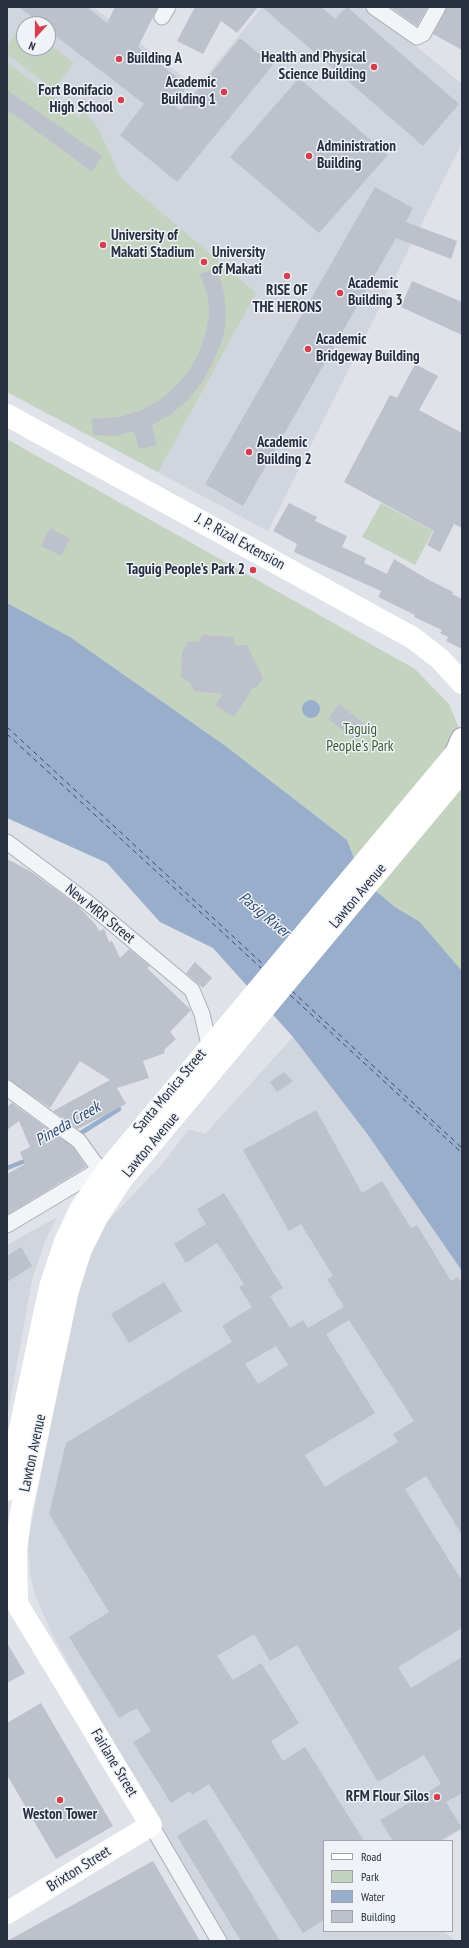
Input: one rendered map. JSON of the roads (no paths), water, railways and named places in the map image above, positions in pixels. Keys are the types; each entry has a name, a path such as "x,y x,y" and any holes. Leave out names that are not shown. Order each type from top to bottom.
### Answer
{"main road":[{"name":"J. P. Rizal Extension","path":"7,415 413,638 440,659 462,683"},
{"path":"440,659 462,669"},
{"name":"Lawton Avenue","path":"12,1595 16,1550 12,1500 68,1290 73,1245 97,1217 122,1179 460,752"},
{"name":"Fairlane Street","path":"12,1595 151,1824"},
{"name":"Brixton Street","path":"7,1913 151,1824"}],"street":[{"path":"374,7 417,37 423,34 438,7"},
{"name":"New MRR Street","path":"7,842 92,907 192,990"},
{"name":"Santa Monica Street","path":"7,1225 119,1158 133,1157 146,1153 192,1099 209,1076 212,1062 210,1044 202,1014 192,990"},
{"name":"Santa Monica Street","path":"119,1158 130,1140 210,1044"},
{"path":"175,1085 192,1099"},
{"path":"7,1088 74,1137 99,1169"},
{"name":"Fairlane Street","path":"151,1824 219,1941"}],"water":[{"name":"Pasig River","path":"7,603 70,637 227,747 347,840 356,863 370,886 395,907 420,922 462,971 462,1271 368,1135 293,1037 213,948 160,922 107,863 7,818"},
{"path":"307,700 315,700 320,705 318,716 315,718 307,718 302,713 302,705"}],"waterway":[{"name":"Pineda Creek","path":"62,1145 119,1109"},
{"name":"Pineda Creek","path":"7,1168 30,1159"}],"place":[{"name":"Building A","path":"119,59"},
{"name":"Health and Physical Science Building","path":"374,67"},
{"name":"Academic Building 1","path":"224,92"},
{"name":"Fort Bonifacio High School","path":"121,100"},
{"name":"Administration Building","path":"309,156"},
{"name":"University of Makati Stadium","path":"103,245"},
{"name":"University of Makati","path":"204,262"},
{"name":"RISE OF THE HERONS","path":"287,276"},
{"name":"Academic Building 3","path":"340,293"},
{"name":"Academic Bridgeway Building","path":"308,349"},
{"name":"Academic Building 2","path":"249,452"},
{"name":"Taguig People's Park 2","path":"253,570"},
{"name":"RFM Flour Silos","path":"437,1797"},
{"name":"Weston Tower","path":"60,1800"}],"park label":[{"name":"Taguig People's Park","path":"360,738"}]}
